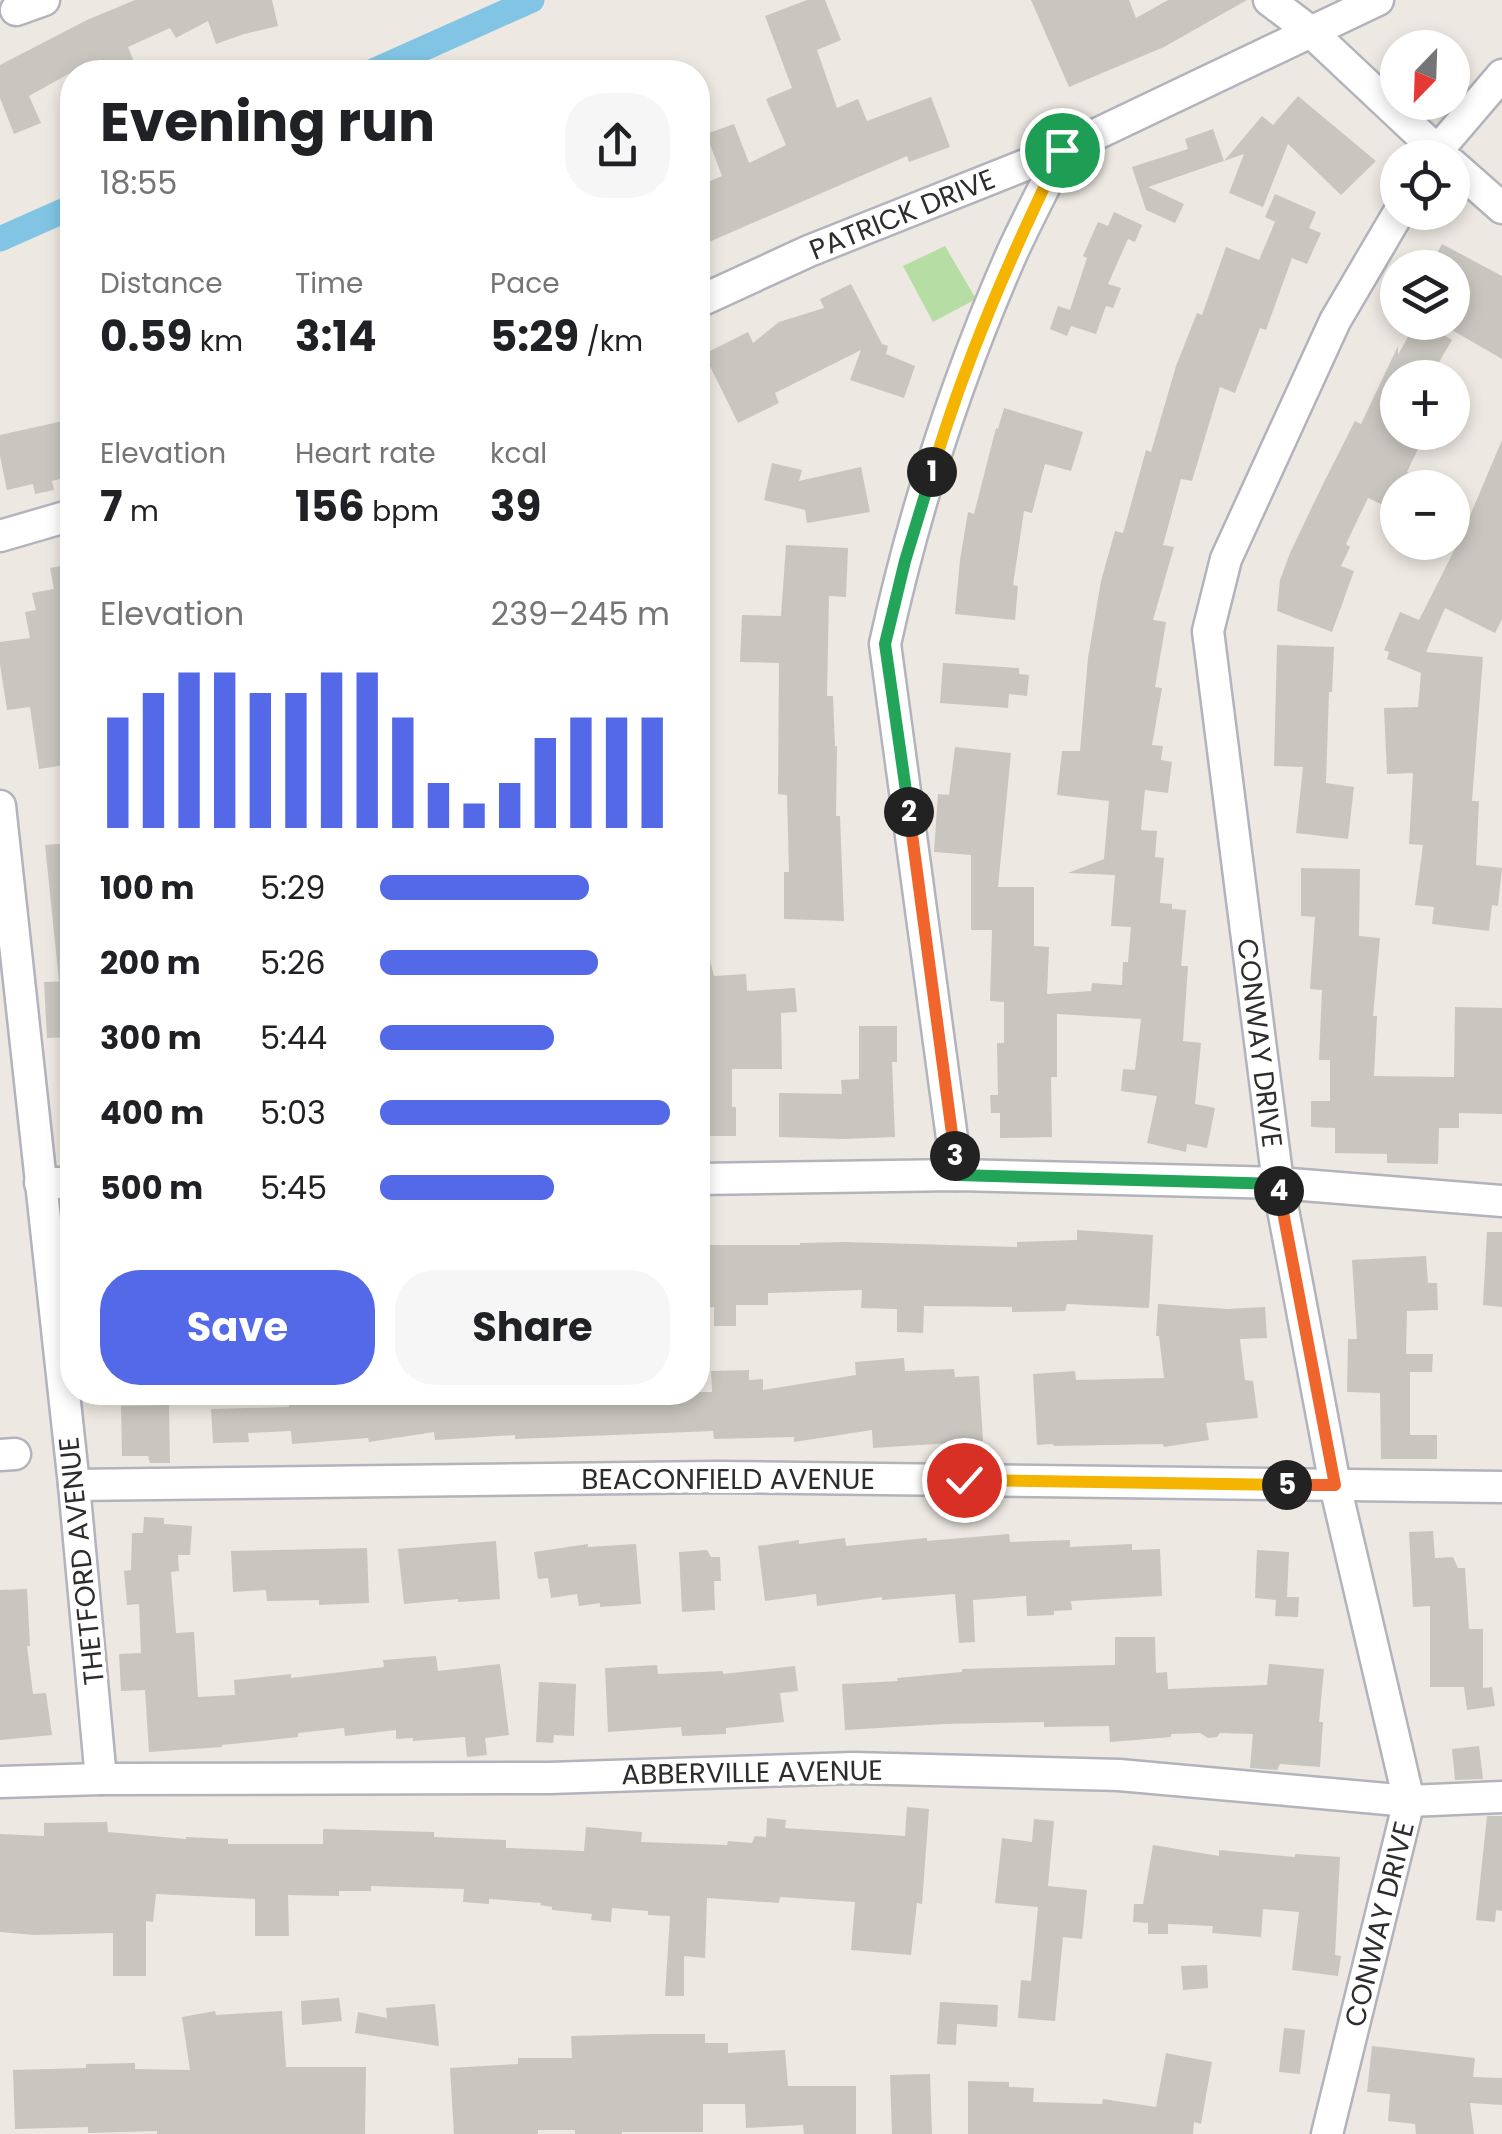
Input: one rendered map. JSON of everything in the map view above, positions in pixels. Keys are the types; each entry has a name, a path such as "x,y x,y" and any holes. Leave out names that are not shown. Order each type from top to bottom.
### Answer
{"street":[{"path":"1269,0 1311,32 1423,140"},
{"name":"PATRICK DRIVE","path":"710,297 810,251 1062,150 1378,0"},
{"path":"1454,140 1502,75"},
{"path":"957,1175 885,644 950,410 1012,253 1062,150"},
{"path":"1470,181 1502,208"},
{"name":"CONWAY DRIVE","path":"1327,2134 1409,1801 1335,1485 1278,1184 1208,631 1226,559 1335,321 1388,230"},
{"path":"0,536 60,519"},
{"name":"THETFORD AVENUE","path":"0,806 60,1360"},
{"path":"710,1179 957,1175 1278,1184 1502,1201"},
{"path":"40,1183 60,1183"},
{"name":"THETFORD AVENUE","path":"65,1405 102,1779"},
{"name":"BEACONFIELD AVENUE","path":"74,1484 716,1477 1502,1488"},
{"name":"ABBERVILLE AVENUE","path":"0,1782 549,1778 853,1768 1120,1775 1409,1801 1502,1797"}],"green space":[{"path":"945,246 976,299 933,322 903,266"}],"building":[{"path":"135,0 272,0 278,26 216,44 208,21 176,38 170,28 128,47 133,60 60,60 60,79 29,96 41,123 14,134 0,98 0,65"},
{"path":"807,0 825,0 841,40 817,50 837,108 858,99 867,121 931,97 950,147 909,162 907,156 710,242 710,181 722,176 710,144 710,133 734,124 749,163 786,145 766,99 792,88 765,16"},
{"path":"1031,0 1129,0 1136,18 1168,0 1247,0 1164,47 1069,87"},
{"path":"1298,96 1376,161 1341,195 1288,144 1263,207 1229,193 1244,154 1224,161 1262,116 1273,125"},
{"path":"1213,129 1224,161 1148,187 1184,204 1175,223 1146,210 1132,167 1188,149 1185,139"},
{"path":"1275,194 1316,212 1309,228 1321,233 1307,264 1292,258 1266,330 1260,328 1235,393 1220,387 1192,481 1181,479 1163,545 1174,547 1153,620 1166,622 1155,687 1162,688 1152,745 1163,746 1161,760 1172,762 1168,793 1145,790 1141,830 1157,831 1155,857 1164,858 1160,903 1186,910 1181,966 1188,966 1183,1041 1201,1043 1195,1104 1215,1108 1207,1148 1187,1144 1186,1152 1147,1143 1157,1096 1121,1091 1123,1069 1135,1070 1141,1019 1057,1014 1057,1077 1051,1077 1052,1137 1000,1138 1000,1113 991,1113 990,1095 998,1095 997,1043 1004,1043 1004,1002 990,1001 992,930 971,930 971,855 934,852 938,794 949,795 955,747 1011,753 998,887 1034,887 1034,946 1049,947 1047,994 1091,991 1092,983 1122,985 1131,927 1111,926 1115,875 1068,873 1104,859 1109,801 1057,795 1062,751 1080,751 1088,658 1101,581 1115,531 1123,533 1146,450 1151,452 1176,366 1197,313 1202,315 1226,247 1259,260 1275,222 1265,217"},
{"path":"1114,212 1142,225 1135,242 1128,239 1108,284 1121,288 1113,308 1106,306 1096,334 1071,326 1067,336 1050,329 1058,306 1070,310 1087,258 1083,256 1098,222 1108,226"},
{"path":"1470,259 1502,276 1502,359 1469,340"},
{"path":"851,284 882,344 888,346 886,354 915,366 904,398 850,380 861,350 775,393 779,403 738,423 710,366 710,351 748,332 753,343 779,322 824,308 820,299"},
{"path":"1406,340 1452,340 1440,360 1391,360 1398,346 1398,355"},
{"path":"1380,384 1380,450 1417,450 1408,470 1380,470 1380,504 1368,498 1346,544 1350,547 1341,566 1354,571 1332,632 1277,611 1280,580 1355,421 1361,424"},
{"path":"1004,408 1083,432 1071,471 1045,464 1032,513 1024,511 1013,585 1018,586 1015,620 955,614 968,512 974,514"},
{"path":"60,422 60,479 52,481 54,490 35,494 33,484 7,490 0,435"},
{"path":"1502,440 1502,619 1495,633 1445,608 1426,652 1483,657 1472,801 1479,801 1476,865 1502,868 1498,906 1492,905 1489,931 1432,924 1434,907 1415,905 1423,845 1409,844 1413,773 1387,774 1384,708 1418,707 1421,673 1387,659 1389,652 1384,650 1400,612 1419,620 1449,560 1470,560 1470,516"},
{"path":"772,463 802,470 799,481 861,467 870,512 807,523 805,510 764,500"},
{"path":"786,545 848,548 846,597 829,596 827,696 833,696 837,746 836,816 840,816 844,921 784,919 784,872 789,872 787,795 778,794 779,663 740,662 742,615 781,616"},
{"path":"60,566 60,766 39,769 30,707 7,710 0,642 30,638 25,612 36,610 32,593 54,589 50,568"},
{"path":"1277,645 1334,647 1326,783 1354,787 1348,839 1296,833 1303,767 1274,766"},
{"path":"943,663 1019,668 1019,674 1029,675 1027,696 1009,694 1008,708 940,703"},
{"path":"60,844 60,981 59,981 45,845"},
{"path":"1301,868 1360,869 1359,936 1380,938 1373,1016 1377,1016 1374,1076 1454,1077 1455,1007 1502,1008 1502,1114 1459,1113 1459,1128 1439,1128 1438,1164 1387,1163 1387,1154 1335,1153 1335,1128 1311,1127 1311,1101 1330,1101 1330,1060 1319,1060 1322,990 1310,989 1315,917 1301,916"},
{"path":"710,960 714,976 746,974 747,991 795,988 797,1012 781,1013 782,1069 732,1069 736,1136 710,1136"},
{"path":"60,981 60,1037 47,1038 44,982"},
{"path":"859,1026 897,1026 897,1062 892,1062 895,1137 779,1137 779,1093 842,1094 841,1080 859,1079"},
{"path":"1077,1230 1153,1235 1149,1308 1067,1304 1065,1311 1012,1312 1012,1307 924,1306 923,1333 897,1332 897,1309 861,1308 862,1290 768,1293 768,1305 736,1305 736,1326 714,1326 714,1307 710,1307 710,1245 846,1242 1017,1247 1017,1242 1077,1240"},
{"path":"1487,1232 1502,1232 1502,1307 1483,1305"},
{"path":"1426,1256 1428,1283 1437,1283 1438,1310 1407,1311 1406,1354 1433,1354 1432,1372 1410,1372 1410,1435 1437,1435 1437,1459 1381,1459 1380,1393 1347,1392 1348,1339 1357,1339 1352,1260"},
{"path":"1158,1304 1227,1309 1265,1307 1267,1338 1240,1339 1245,1380 1253,1381 1258,1418 1206,1423 1209,1440 1164,1447 1037,1445 1033,1374 1075,1371 1076,1380 1164,1378 1156,1336"},
{"path":"904,1358 905,1371 954,1369 955,1377 979,1376 983,1441 873,1448 872,1430 794,1442 794,1437 714,1439 713,1431 435,1440 434,1432 369,1442 368,1438 292,1444 291,1431 248,1433 249,1442 213,1443 211,1409 289,1405 710,1405 711,1371 749,1370 749,1380 763,1379 763,1390 856,1375 855,1362"},
{"path":"169,1405 170,1463 150,1463 148,1456 122,1456 121,1406"},
{"path":"144,1517 164,1518 164,1524 192,1526 190,1555 178,1555 179,1571 171,1572 176,1633 194,1632 198,1697 235,1695 234,1680 384,1667 383,1660 436,1656 438,1671 500,1664 509,1735 485,1738 487,1755 467,1757 465,1737 413,1741 396,1739 396,1730 345,1736 344,1728 222,1747 149,1752 145,1690 121,1691 119,1654 141,1653 139,1604 127,1605 124,1571 131,1570 132,1533 143,1533"},
{"path":"1433,1531 1435,1558 1453,1557 1458,1568 1465,1568 1469,1629 1483,1629 1483,1688 1492,1687 1495,1706 1467,1710 1464,1687 1430,1687 1430,1606 1413,1607 1409,1532"},
{"path":"1009,1534 1010,1542 1070,1540 1070,1547 1132,1544 1132,1550 1160,1549 1162,1596 1071,1601 1072,1610 1027,1616 1026,1596 973,1600 975,1642 959,1643 955,1594 882,1597 817,1606 816,1594 765,1601 758,1546 845,1538 846,1546"},
{"path":"496,1541 500,1599 404,1604 398,1549"},
{"path":"588,1544 636,1544 641,1604 579,1606 577,1594 551,1598 548,1578 538,1579 534,1552"},
{"path":"367,1548 369,1603 267,1601 266,1590 233,1592 231,1551"},
{"path":"707,1550 711,1557 720,1557 721,1581 714,1581 715,1610 682,1612 679,1552"},
{"path":"1257,1550 1289,1552 1287,1597 1299,1597 1298,1617 1275,1616 1276,1600 1255,1598"},
{"path":"27,1589 27,1646 33,1694 46,1693 52,1735 0,1740 0,1590"},
{"path":"1115,1637 1155,1637 1156,1673 1167,1672 1168,1689 1267,1685 1269,1664 1324,1669 1320,1767 1280,1764 1277,1770 1250,1768 1253,1734 1220,1733 1208,1738 1200,1733 1171,1734 1110,1742 1109,1726 1044,1727 1044,1722 845,1730 842,1684 898,1681 897,1678 962,1669 1115,1665"},
{"path":"657,1665 658,1674 723,1674 795,1666 798,1691 780,1693 784,1722 726,1728 726,1734 682,1736 681,1727 608,1732 605,1668"},
{"path":"539,1682 576,1684 574,1736 554,1735 553,1743 536,1742"},
{"path":"1479,1746 1483,1779 1455,1780 1452,1749"},
{"path":"907,1807 929,1809 922,1904 917,1903 911,1955 851,1950 855,1902 780,1897 779,1903 707,1898 705,1958 684,1956 684,1996 665,1996 670,1916 612,1908 611,1922 591,1920 592,1914 552,1910 541,1903 489,1899 489,1904 463,1902 464,1889 371,1886 371,1891 339,1891 339,1896 288,1895 289,1936 255,1936 255,1899 156,1894 153,1922 146,1921 146,1976 113,1976 113,1933 0,1932 0,1834 44,1836 44,1823 107,1822 108,1832 228,1839 228,1844 323,1844 323,1829 434,1832 434,1837 506,1840 506,1848 584,1851 586,1827 642,1832 641,1842 727,1845 728,1841 752,1843 755,1836 766,1837 767,1818 786,1820 785,1828 905,1836"},
{"path":"1487,1816 1502,1816 1502,1911 1496,1910 1495,1922 1476,1920"},
{"path":"1034,1819 1054,1821 1048,1886 1087,1890 1082,1939 1063,1937 1055,2021 1018,2018 1021,1980 1031,1981 1038,1907 995,1903 1002,1838 1032,1842"},
{"path":"1153,1845 1219,1856 1219,1850 1340,1857 1335,1955 1341,1956 1338,1976 1292,1970 1299,1912 1263,1909 1261,1937 1212,1933 1213,1926 1168,1924 1168,1934 1148,1934 1148,1923 1133,1922 1134,1904 1143,1904"},
{"path":"1207,1965 1208,1988 1183,1990 1181,1966"},
{"path":"339,1998 342,2021 302,2025 301,2001"},
{"path":"940,2002 998,2005 997,2027 957,2024 956,2045 937,2044"},
{"path":"435,2004 439,2046 355,2033 358,2012 387,2018 386,2008"},
{"path":"215,2011 216,2015 282,2011 286,2067 366,2067 365,2134 88,2133 88,2127 15,2129 13,2070 135,2063 135,2069 190,2070 182,2017"},
{"path":"1284,2028 1305,2030 1300,2074 1279,2072"},
{"path":"705,2034 705,2043 728,2043 728,2053 785,2050 788,2086 856,2086 856,2134 804,2134 803,2125 746,2128 745,2104 703,2104 703,2132 575,2134 575,2130 538,2130 538,2134 454,2134 450,2068 518,2064 518,2058 572,2058 571,2036"},
{"path":"1372,2046 1475,2058 1473,2077 1502,2078 1502,2105 1470,2103 1474,2134 1416,2134 1415,2124 1388,2121 1390,2094 1367,2092"},
{"path":"1166,2053 1212,2062 1201,2124 1194,2122 1193,2134 968,2134 968,2081 1009,2082 1009,2087 1034,2088 1033,2102 1102,2104 1103,2099 1156,2107"},
{"path":"930,2074 932,2134 892,2134 890,2075"}],"waterway":[{"path":"398,60 532,0"},
{"path":"0,239 60,212"}],"route":[{"path":"964,1480 1335,1485 1278,1184 957,1175 885,644 950,410 1012,253 1062,150"}]}
